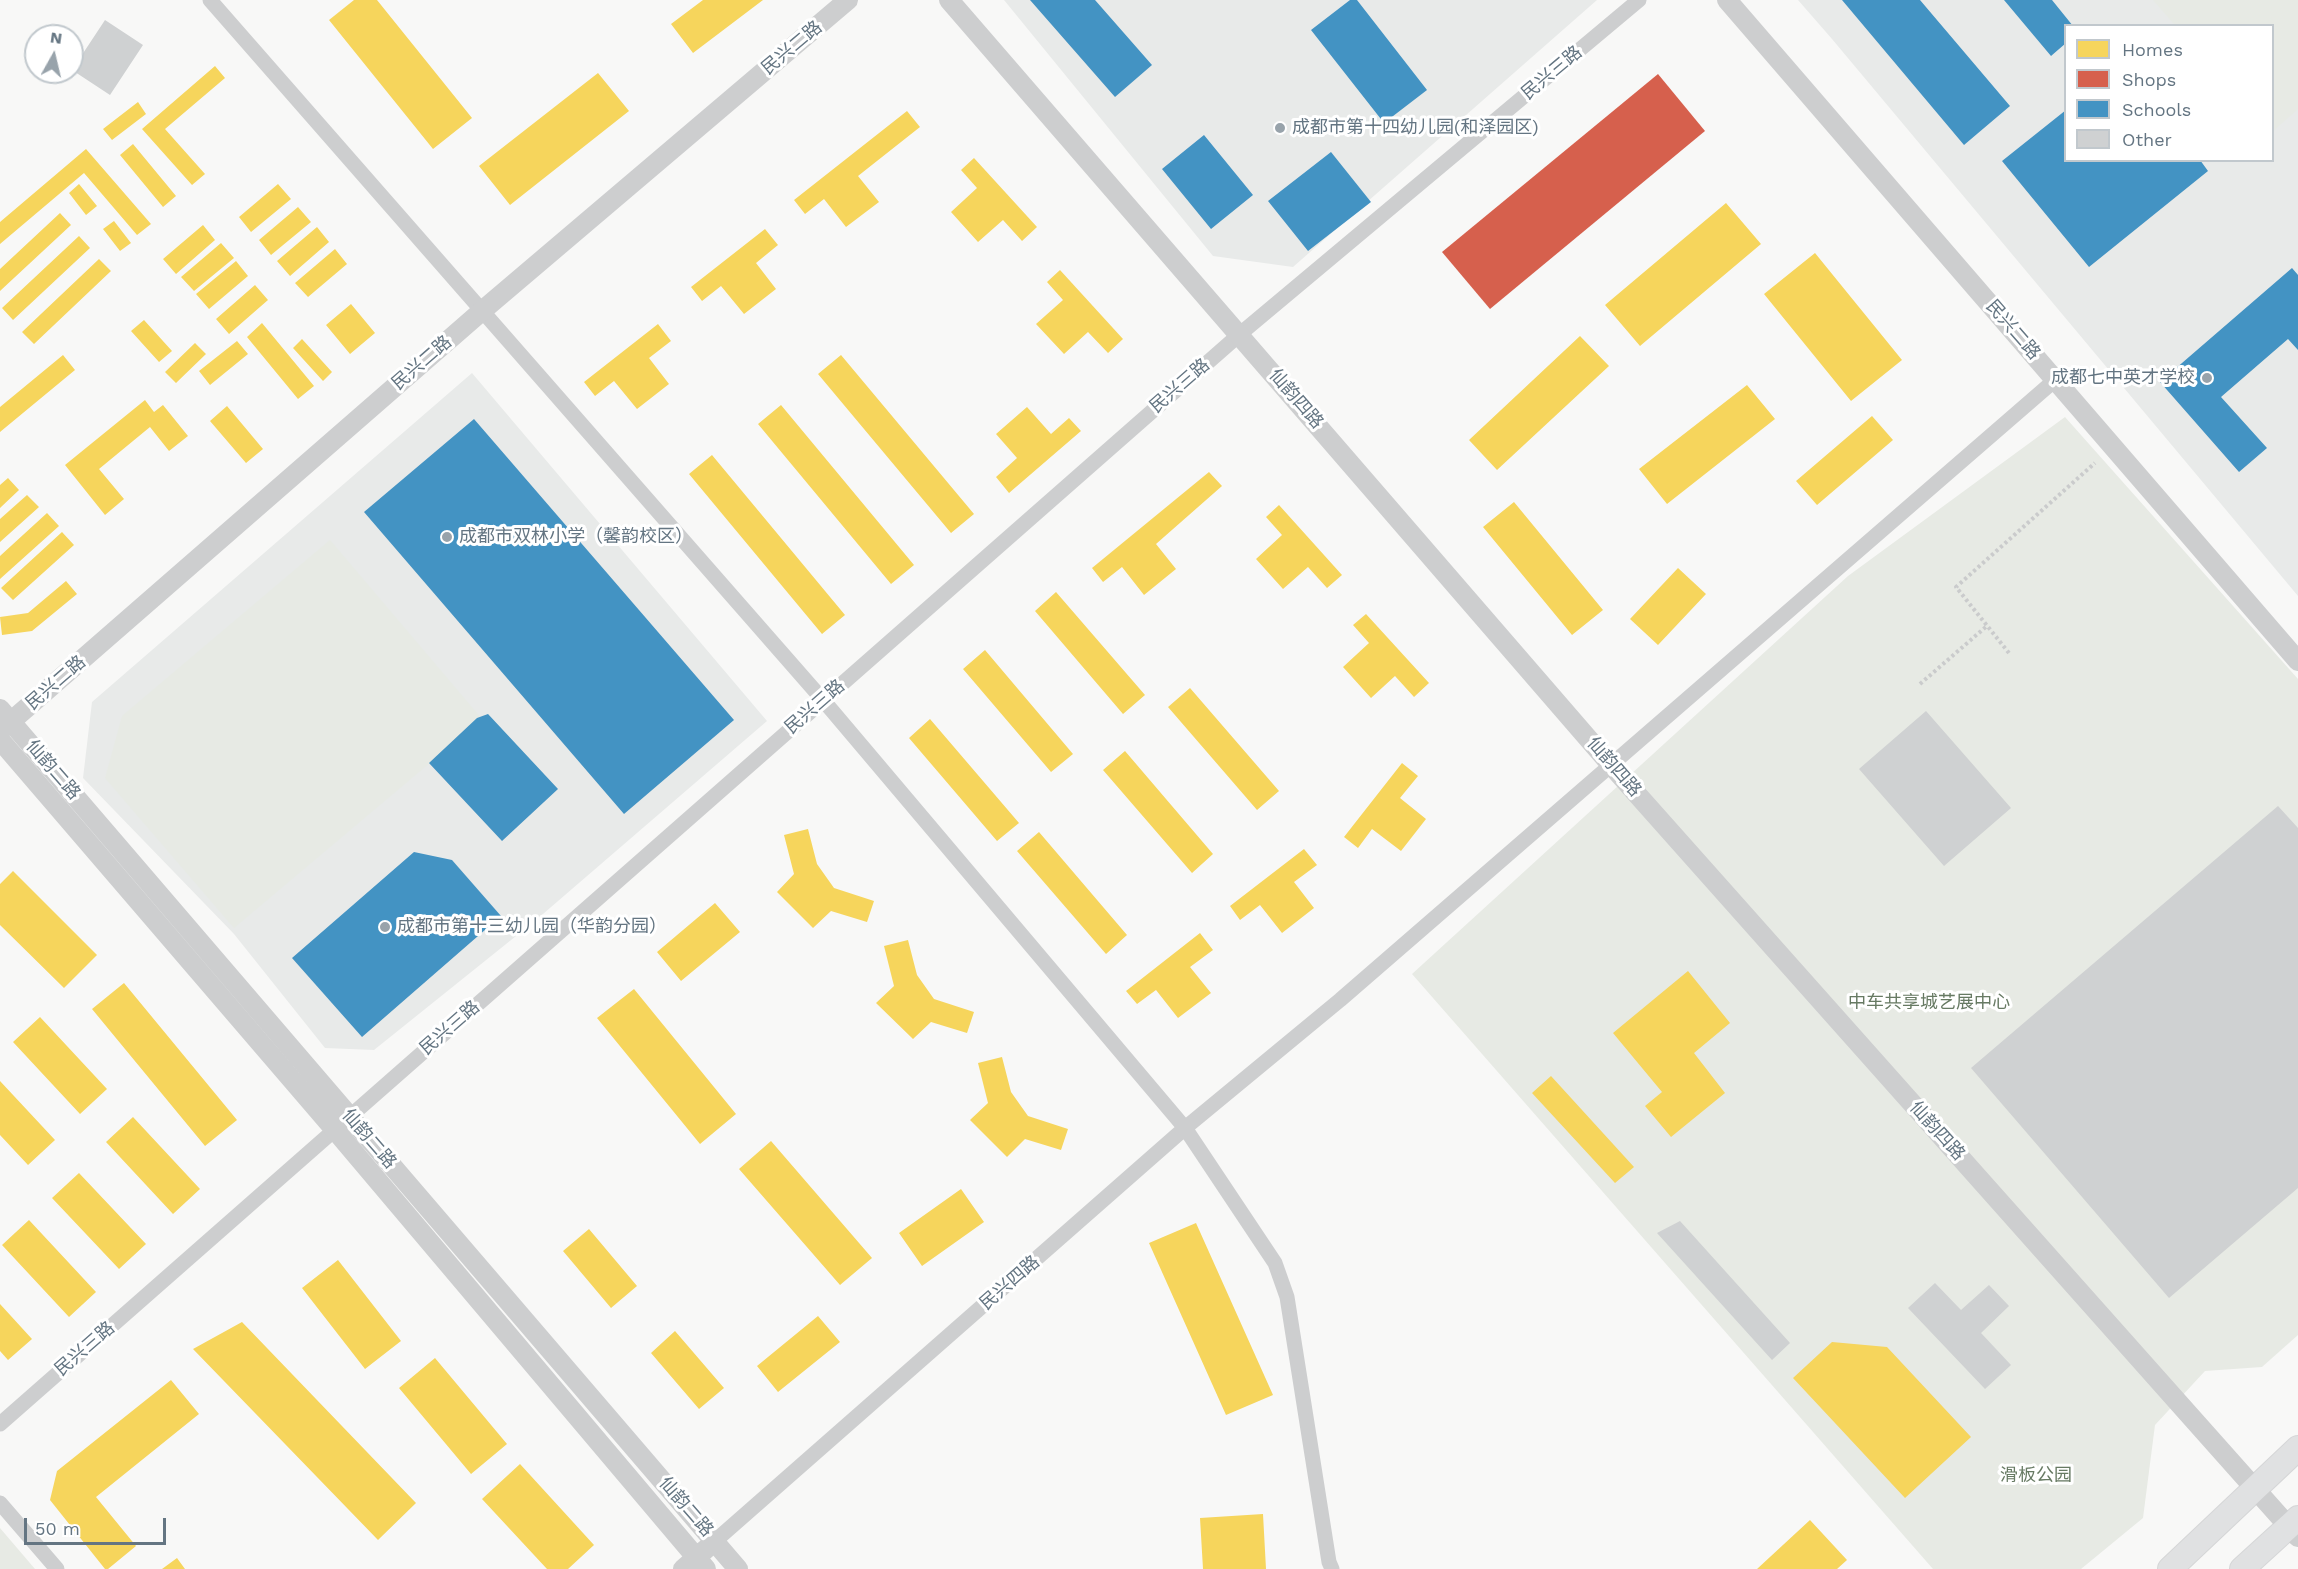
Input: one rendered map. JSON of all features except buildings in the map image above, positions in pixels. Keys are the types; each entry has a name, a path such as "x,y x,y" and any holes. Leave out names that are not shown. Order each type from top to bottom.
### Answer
{"main road":[{"path":"2170,1569 2298,1448"},
{"path":"2242,1569 2295,1527"}],"street":[{"path":"210,0 824,700 1185,1128 1275,1263 1287,1298 1327,1550 1332,1569"},
{"name":"民兴二路","path":"4,720 848,0"},
{"name":"仙韵四路","path":"949,0 1611,765 2255,1488 2295,1527"},
{"name":"民兴三路","path":"0,1424 1240,334 1639,0"},
{"name":"民兴二路","path":"1727,0 2298,661"},
{"name":"民兴四路","path":"695,1565 715,1541 1185,1128 1340,1000 2055,380"},
{"name":"仙韵二路","path":"4,720 350,1116 738,1569"},
{"name":"仙韵二路","path":"0,740 334,1130 695,1565"},
{"path":"0,1503 57,1569"}],"path":[{"path":"2009,652 1956,587 2095,463"},
{"path":"1920,684 1988,625"}],"shaded area":[{"name":"成都市第十四幼儿园(和泽园区)","path":"1004,0 1597,0 1293,267 1213,256"},
{"name":"成都七中英才学校","path":"1798,0 2298,0 2298,596 1832,39"},
{"name":"成都市双林小学（馨韵校区）","path":"472,373 767,721 536,920 374,1050 325,1048 234,934 83,778 92,702"}],"green space":[{"path":"2153,0 2298,0 2298,109 2274,130 2274,24 2174,24"},
{"name":"中车共享城艺展中心","path":"2065,417 2298,679 2298,1335 2262,1367 2205,1371 2155,1425 2143,1518 2081,1569 1933,1569 1412,974 1848,576"},
{"path":"330,540 482,719 234,928 105,778 122,716"},
{"path":"0,1528 35,1569 0,1569"}],"place":[{"name":"成都市第十四幼儿园(和泽园区)","path":"1280,128"},
{"name":"成都七中英才学校","path":"2207,378"},
{"name":"成都市双林小学（馨韵校区）","path":"447,537"},
{"name":"成都市第十三幼儿园（华韵分园）","path":"385,927"}],"park label":[{"name":"滑板公园","path":"2036,1476"}]}
